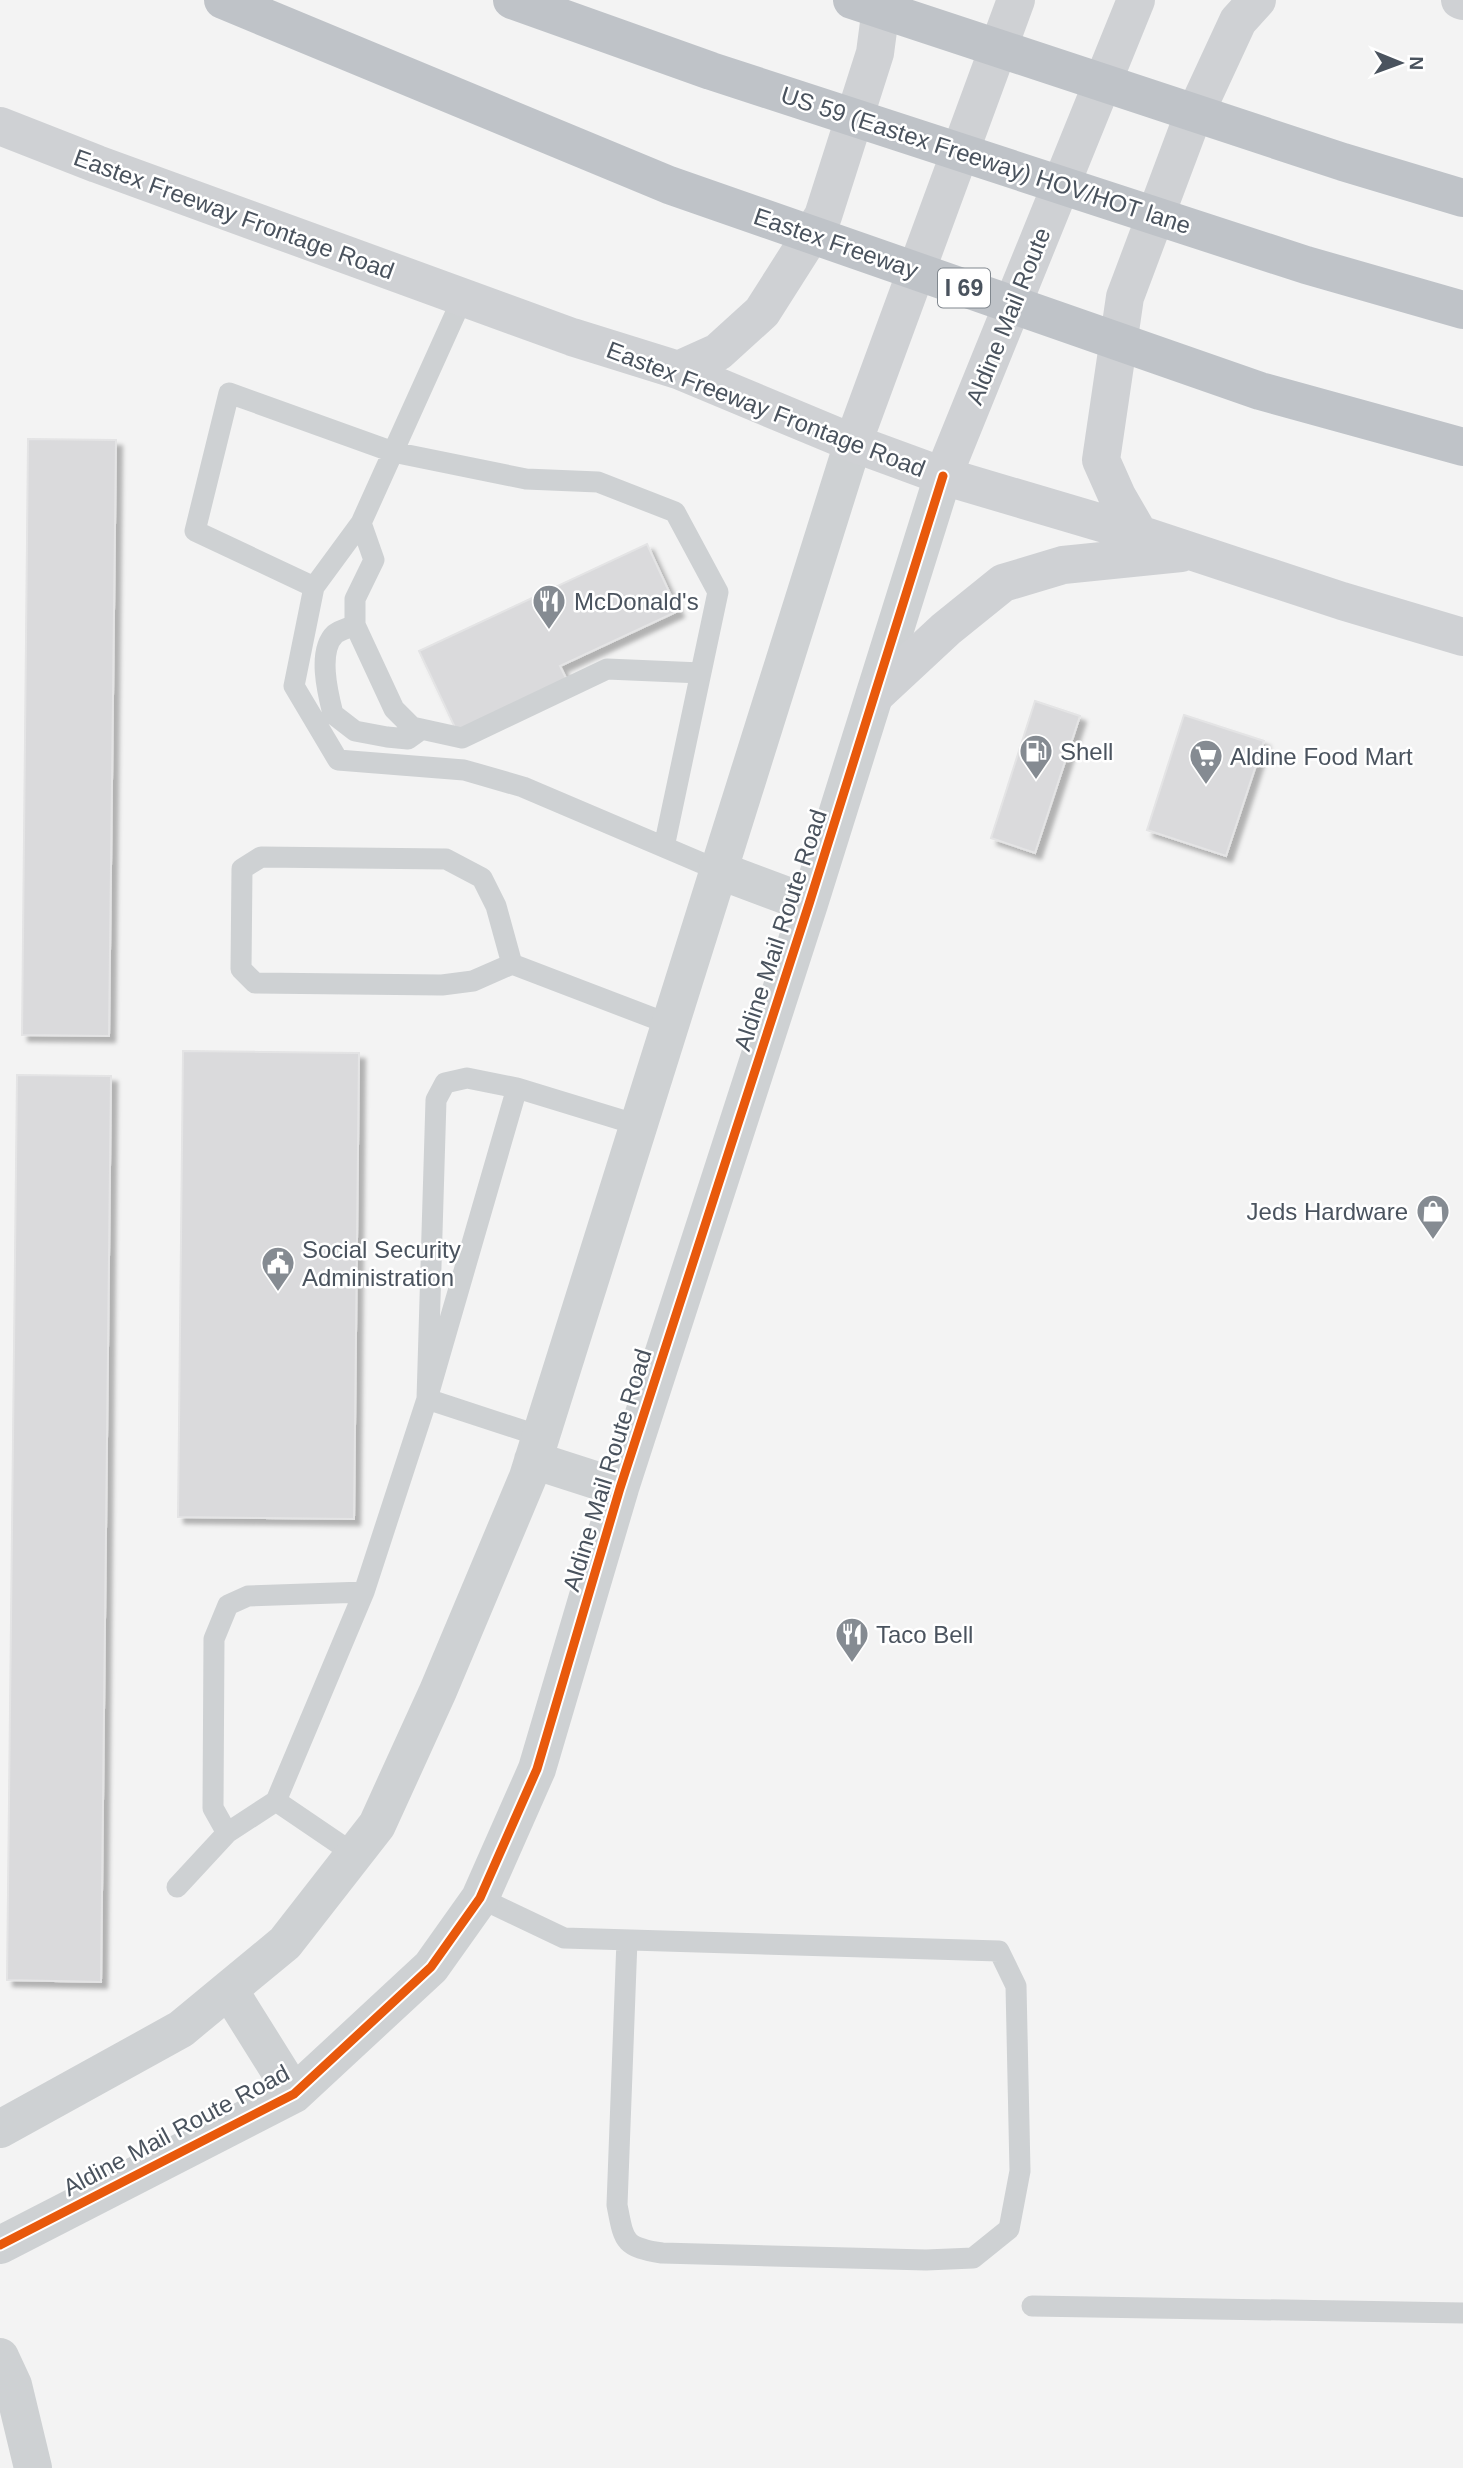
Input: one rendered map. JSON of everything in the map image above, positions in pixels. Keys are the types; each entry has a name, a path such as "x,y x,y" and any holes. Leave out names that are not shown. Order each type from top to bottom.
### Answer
{"highway":[{"name":"Eastex Freeway","path":"223,0 668,185 1260,391 1463,447"},
{"name":"US 59 (Eastex Freeway) HOV/HOT lane","path":"512,0 711,71 1306,265 1463,310"},
{"path":"852,0 1343,162 1463,198"}],"main road":[{"path":"678,370 718,352 762,312 823,216 875,53 882,0"},
{"path":"853,443 1016,0"},
{"name":"Aldine Mail Route","path":"943,476 1136,0"},
{"path":"1139,534 1117,496 1101,460 1125,297 1188,129 1238,21 1257,0"},
{"name":"Eastex Freeway Frontage Road","path":"0,126 463,298 572,337 678,370 853,443 943,476 1139,534 1342,601 1463,637"},
{"path":"875,695 946,629 1003,583 1063,565 1195,552"}],"street":[{"path":"0,2129 181,2029 285,1942 377,1825 438,1691 528,1477 853,443"},
{"name":"Aldine Mail Route Road","path":"0,2245 294,2094 431,1967 480,1898 537,1769 620,1488 809,904 943,476"},
{"path":"718,870 809,904"},
{"path":"537,1448 620,1488"},
{"path":"229,1990 294,2094"},
{"path":"0,2357 13,2385 33,2468"}],"lane":[{"path":"463,298 361,523 314,587 294,686 338,760 464,770 523,787 718,870"},
{"path":"314,587 195,531 229,393 393,452 526,479 598,482 675,512 718,592 664,846"},
{"path":"361,523 374,560 355,599 355,625 394,709 412,727 462,738 607,669 701,673"},
{"path":"355,625 336,633 328,643 325,678 333,715 355,731 387,737 408,739 422,729"},
{"path":"512,964 496,906 482,878 446,859 261,857 242,869 241,969 255,983 442,985 473,981 512,964 669,1024"},
{"path":"427,1399 436,1100 445,1083 467,1079 517,1088 638,1125"},
{"path":"177,1887 227,1833 276,1801 364,1592 427,1399 517,1088"},
{"path":"427,1399 537,1448"},
{"path":"227,1833 214,1808 214,1639 228,1605 248,1596 364,1592"},
{"path":"276,1801 354,1854"},
{"path":"480,1898 564,1938 999,1951 1016,1986 1020,2171 1009,2229 973,2258 912,2260 662,2253 638,2249 623,2237 617,2205 627,1940"},
{"path":"1032,2306 1463,2313"}],"building":[{"path":"28,439 116,440 109,1036 22,1035"},
{"name":"McDonald's","path":"647,544 678,611 560,666 568,682 458,734 419,651"},
{"path":"1035,701 1080,716 1035,853 991,838"},
{"path":"1184,715 1264,741 1226,856 1147,830"},
{"path":"183,1051 359,1053 354,1519 178,1517"},
{"path":"17,1075 111,1076 101,1982 7,1980"}],"cycle path":[{"path":"0,2245 294,2094 431,1967 480,1898 537,1769 620,1488 809,904 943,476"}],"place":[{"name":"McDonald's","path":"549,631"},
{"name":"Shell","path":"1036,781"},
{"name":"Aldine Food Mart","path":"1206,786"},
{"name":"Jeds Hardware","path":"1433,1241"},
{"name":"Social Security Administration","path":"278,1293"},
{"name":"Taco Bell","path":"852,1664"}]}
